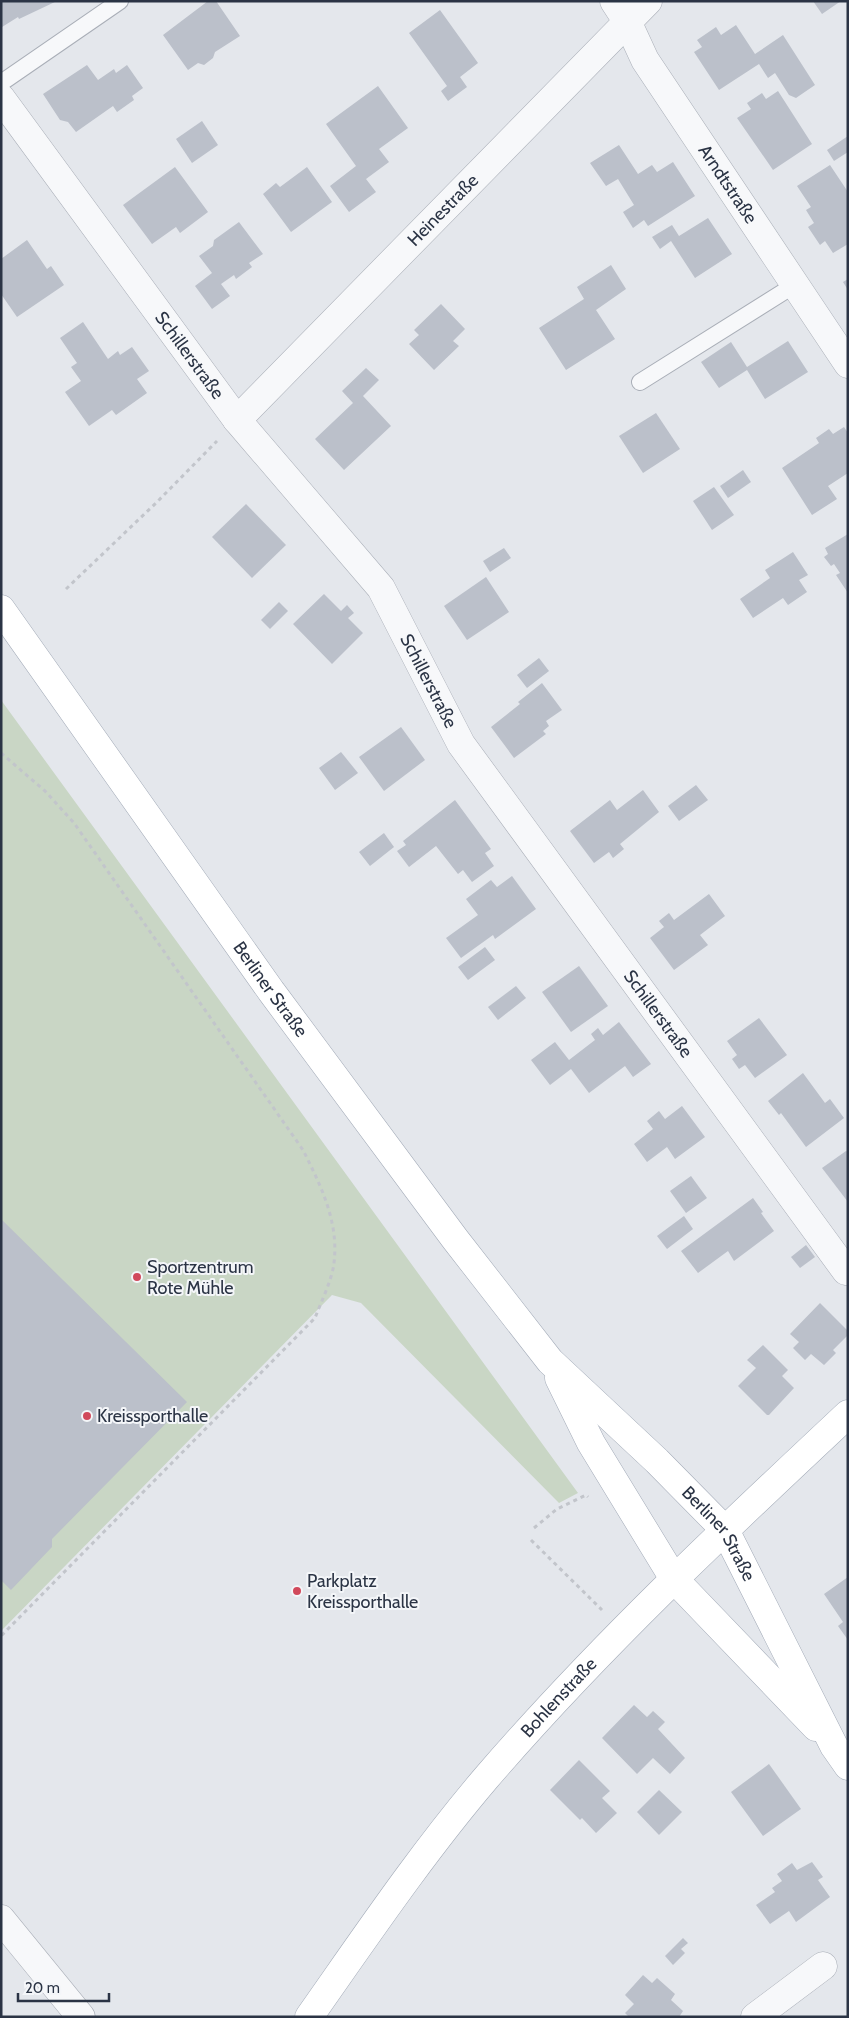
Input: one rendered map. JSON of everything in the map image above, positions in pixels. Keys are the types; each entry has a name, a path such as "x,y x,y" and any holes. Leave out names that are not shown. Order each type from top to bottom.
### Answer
{"main road":[{"name":"Berliner Straße","path":"1,609 271,991 455,1239 550,1361 657,1461 725,1530 841,1756"},
{"name":"Berliner Straße","path":"550,1361 591,1443 674,1579 841,1756"},
{"name":"Bohlenstraße","path":"309,2017 413,1869 486,1778 674,1579 848,1414"}],"street":[{"name":"Heinestraße","path":"237,420 620,11 648,1"},
{"name":"Arndtstraße","path":"620,11 645,60 848,364"},
{"name":"Schillerstraße","path":"1,98 237,420 381,588 461,744 846,1271"},
{"path":"1,1919 81,2017"},
{"path":"755,2017 822,1966"}],"lane":[{"path":"1,83 120,1"},
{"path":"640,382 796,284"}],"path":[{"path":"66,589 157,502 237,420"},
{"path":"1,754 46,791 74,823 292,1134 303,1150 325,1196 335,1233 334,1265 315,1318 1,1636"},
{"path":"534,1528 557,1509 586,1495 592,1502"},
{"path":"531,1540 623,1631"}],"green space":[{"path":"1,700 578,1493 559,1503 361,1303 332,1295 1,1631"}],"building":[{"path":"1,1 57,1 19,19 18,17 2,27"},
{"path":"208,1 216,1 240,36 215,52 213,58 204,65 198,63 188,70 163,35"},
{"path":"813,1 841,1 822,14"},
{"path":"440,10 478,63 460,77 467,87 448,101 441,91 447,86 409,33"},
{"path":"736,25 755,54 783,35 815,85 796,98 789,95 775,73 768,78 759,64 719,90 694,52 702,47 697,40 716,27 721,35"},
{"path":"87,65 98,80 114,69 116,73 127,65 143,88 132,96 134,100 117,112 113,106 76,132 68,122 60,120 43,94"},
{"path":"378,86 408,128 379,149 389,162 366,179 376,192 349,212 330,186 356,166 326,124"},
{"path":"778,91 812,144 773,170 737,118 751,109 747,103 762,93 766,99"},
{"path":"202,121 218,145 192,163 176,139"},
{"path":"848,136 848,152 834,161 827,150"},
{"path":"619,145 638,174 652,165 657,172 673,162 695,196 648,226 644,220 633,228 623,212 634,205 618,179 606,186 590,163"},
{"path":"830,165 848,192 848,244 833,253 825,241 820,245 808,227 814,223 806,210 811,207 797,186"},
{"path":"175,167 208,212 180,233 176,227 152,244 123,205"},
{"path":"307,167 332,202 291,232 263,194 276,183 280,187"},
{"path":"708,218 732,254 695,278 671,241 660,249 652,237 672,225 679,236"},
{"path":"239,222 263,254 249,263 252,267 236,279 234,275 221,284 230,296 212,309 195,286 212,273 199,256 213,246 214,240"},
{"path":"27,240 47,269 51,266 64,285 17,317 1,294 1,259"},
{"path":"611,265 626,289 596,310 615,339 566,370 539,328 584,299 577,287"},
{"path":"848,279 848,290 843,282"},
{"path":"441,304 465,329 453,341 459,346 434,370 409,344 419,335 414,330"},
{"path":"83,322 108,359 118,351 120,355 132,347 149,371 137,379 147,393 116,415 112,410 89,426 65,392 81,381 71,367 77,363 60,338"},
{"path":"788,341 808,372 765,399 747,370 719,388 701,362 731,342 747,367"},
{"path":"366,368 379,380 363,396 391,426 344,470 315,439 353,403 342,391"},
{"path":"656,413 680,449 643,473 619,436"},
{"path":"844,427 848,433 848,473 828,486 837,499 812,515 782,468 819,443 816,438 829,429 833,434"},
{"path":"743,470 751,482 728,498 720,486"},
{"path":"714,487 734,515 712,530 693,501"},
{"path":"246,504 286,545 252,578 212,537"},
{"path":"848,534 848,593 836,575 840,573 834,564 831,566 824,557 828,554 825,548"},
{"path":"504,548 511,558 490,572 483,561"},
{"path":"793,552 808,575 799,580 807,592 788,605 783,598 753,618 740,599 770,578 765,570"},
{"path":"486,577 509,612 467,640 444,606"},
{"path":"324,594 341,611 347,605 354,613 348,618 363,633 332,664 293,624"},
{"path":"279,602 288,611 270,629 261,620"},
{"path":"539,658 549,671 527,688 517,675"},
{"path":"542,683 562,710 546,721 549,726 543,731 546,734 514,758 491,727 520,704 518,702"},
{"path":"401,727 425,760 384,791 359,757"},
{"path":"341,752 358,773 335,790 319,768"},
{"path":"696,785 708,800 679,821 668,806"},
{"path":"643,790 659,812 620,844 624,849 613,858 609,852 594,863 570,831 610,800 617,810"},
{"path":"455,800 491,849 485,853 494,866 472,882 463,870 458,874 436,846 409,867 397,851 406,845 403,841"},
{"path":"384,833 394,847 370,866 359,852"},
{"path":"512,876 536,909 495,939 493,935 461,958 446,938 478,915 466,899 491,880 497,887"},
{"path":"709,894 725,916 700,935 708,945 674,970 650,938 664,927 659,921 669,913 674,920"},
{"path":"485,947 495,960 468,980 458,967"},
{"path":"579,966 608,1006 571,1032 542,992"},
{"path":"516,986 526,998 498,1020 488,1007"},
{"path":"759,1018 787,1055 755,1078 745,1065 739,1069 732,1059 737,1055 727,1041"},
{"path":"619,1022 651,1064 633,1077 625,1066 589,1093 571,1069 550,1085 531,1060 555,1042 569,1060 595,1040 591,1034 598,1028 603,1035"},
{"path":"803,1073 825,1103 830,1099 844,1118 806,1147 781,1113 779,1115 768,1101"},
{"path":"682,1106 705,1137 675,1159 667,1147 647,1162 634,1144 653,1129 647,1121 659,1111 665,1119"},
{"path":"846,1151 848,1152 848,1202 822,1168"},
{"path":"691,1176 707,1198 686,1213 670,1191"},
{"path":"753,1198 774,1231 734,1261 728,1251 698,1273 681,1251"},
{"path":"684,1216 693,1229 667,1249 657,1236"},
{"name":"Kreissporthalle","path":"1,1219 187,1402 52,1539 52,1547 11,1590 1,1580"},
{"path":"806,1245 815,1257 800,1268 791,1257"},
{"path":"820,1303 848,1331 848,1335 833,1350 836,1353 824,1365 811,1354 805,1360 793,1348 799,1342 790,1334"},
{"path":"763,1345 788,1370 782,1376 794,1388 769,1415 738,1386 756,1368 747,1360"},
{"path":"848,1577 848,1640 838,1626 843,1622 824,1594"},
{"path":"634,1705 647,1717 653,1711 665,1722 658,1729 685,1758 670,1774 653,1758 637,1774 602,1738"},
{"path":"579,1760 610,1791 602,1798 617,1813 596,1833 550,1790"},
{"path":"769,1764 801,1809 763,1836 731,1792"},
{"path":"659,1790 682,1812 659,1835 637,1812"},
{"path":"812,1862 823,1877 818,1880 830,1897 796,1922 789,1911 770,1924 756,1905 775,1892 772,1888 782,1881 777,1874 792,1863 797,1870"},
{"path":"683,1938 688,1943 681,1949 685,1953 673,1965 665,1956"},
{"path":"643,1975 652,1983 657,1978 675,1994 671,2000 683,2011 679,2017 629,2017 625,2013 634,2004 625,1995"}],"place":[{"name":"Sportzentrum Rote Mühle","path":"137,1277"},
{"name":"Kreissporthalle","path":"87,1416"},
{"name":"Parkplatz Kreissporthalle","path":"297,1591"}]}
